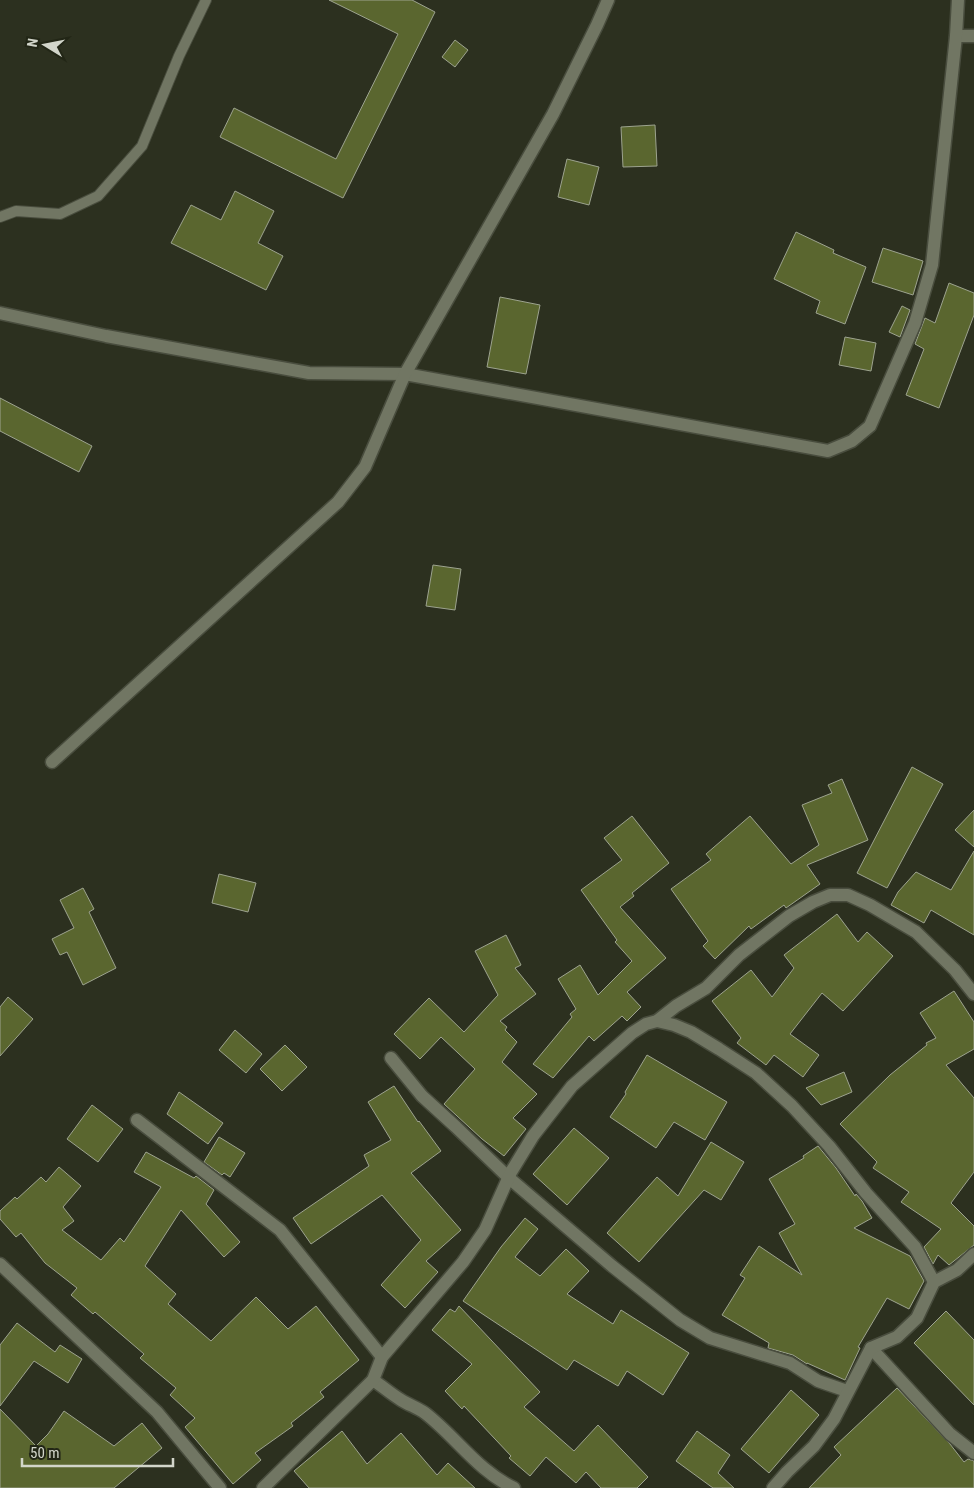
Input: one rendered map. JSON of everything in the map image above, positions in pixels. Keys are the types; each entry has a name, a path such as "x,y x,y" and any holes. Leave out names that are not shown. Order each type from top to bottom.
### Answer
{"street":[{"path":"52,762 338,502 365,467 405,374 553,114 598,25 608,0"},
{"path":"0,313 106,336 309,373 405,374 828,452 852,441 870,426 915,323 932,265 956,36 958,0"},
{"path":"956,36 974,36"},
{"path":"263,1488 373,1380 382,1358 463,1262 485,1230 509,1178 533,1136 572,1086 632,1033 646,1024 657,1021 676,1006 706,988 739,955 788,916 830,895 848,895 870,905 916,932 956,970 974,994"},
{"path":"657,1021 674,1025 690,1032 719,1049 756,1073 792,1106 829,1146 866,1193 915,1247 934,1282"},
{"path":"391,1058 422,1096 509,1178 612,1266 680,1320 710,1338 790,1362 818,1381 847,1390"},
{"path":"137,1120 280,1230 382,1358"},
{"path":"773,1488 786,1472 814,1446 834,1419 847,1390 870,1348 897,1337 917,1318 934,1282 956,1270 974,1254"},
{"path":"0,1264 157,1412 220,1488"},
{"path":"870,1348 950,1434 974,1453"},
{"path":"373,1380 400,1400 424,1412 470,1456 502,1483 514,1488"}],"lane":[{"path":"0,216 16,211 60,214 98,196 142,146 178,56 206,0"}],"building":[{"path":"329,0 412,0 435,12 343,198 220,137 234,108 336,159 398,34"},
{"path":"455,40 468,50 455,67 442,57"},
{"path":"655,125 657,166 623,167 621,127"},
{"path":"567,159 599,167 589,205 558,197"},
{"path":"235,191 274,211 258,243 283,256 266,290 171,243 191,205 221,220"},
{"path":"796,232 834,250 833,253 866,267 845,324 816,313 820,301 774,279"},
{"path":"883,248 923,261 913,295 872,282"},
{"path":"949,283 974,293 974,315 939,408 906,395 924,349 915,344 925,318 935,323"},
{"path":"500,297 540,305 526,374 487,367"},
{"path":"902,306 910,310 900,337 889,332"},
{"path":"845,337 876,343 871,371 839,365"},
{"path":"0,398 92,446 79,472 0,431"},
{"path":"433,565 461,569 455,610 426,606"},
{"path":"912,767 943,784 887,888 857,873"},
{"path":"842,779 868,840 807,865 820,884 786,908 784,905 751,929 749,926 715,959 703,946 708,941 671,889 711,860 706,854 750,816 791,864 819,845 802,805 832,793 828,785"},
{"path":"974,810 974,847 955,830"},
{"path":"632,816 669,863 632,893 634,896 620,907 666,958 627,992 641,1007 627,1021 622,1016 594,1041 589,1036 553,1078 533,1064 572,1017 570,1014 576,1009 558,979 580,965 598,995 632,961 615,942 617,940 581,890 622,860 604,838"},
{"path":"974,851 974,935 931,910 924,923 891,905 898,892 916,872 951,890"},
{"path":"219,874 256,883 248,912 212,903"},
{"path":"83,888 94,909 89,912 116,968 83,985 67,952 60,955 52,939 74,928 60,900"},
{"path":"837,914 858,942 867,932 893,956 843,1011 822,993 790,1034 819,1055 803,1077 774,1055 766,1065 737,1043 741,1038 712,1001 751,970 772,997 794,968 784,955"},
{"path":"506,935 521,965 515,968 536,994 500,1021 507,1027 505,1030 517,1042 502,1062 537,1094 513,1118 526,1129 504,1156 482,1139 444,1104 475,1069 441,1037 420,1059 394,1034 429,998 464,1032 498,995 475,951"},
{"path":"954,991 974,1022 974,1049 946,1065 974,1098 974,1172 951,1203 974,1226 974,1245 949,1265 938,1255 933,1264 924,1247 941,1229 901,1202 909,1192 873,1168 877,1162 840,1124 890,1075 927,1045 926,1043 936,1038 920,1013"},
{"path":"8,997 33,1019 0,1056 0,1007"},
{"path":"235,1030 262,1054 246,1073 219,1050"},
{"path":"285,1045 307,1067 282,1091 260,1069"},
{"path":"647,1055 727,1102 705,1140 674,1122 656,1148 610,1117 626,1094 625,1092"},
{"path":"844,1072 852,1092 821,1105 806,1088"},
{"path":"394,1086 418,1122 441,1151 411,1173 461,1230 426,1261 438,1272 405,1308 381,1285 421,1240 382,1195 311,1244 293,1218 369,1166 364,1155 391,1140 368,1102"},
{"path":"179,1092 223,1123 208,1144 167,1114"},
{"path":"92,1105 123,1129 98,1162 67,1139"},
{"path":"574,1128 609,1158 567,1205 533,1174"},
{"path":"219,1137 245,1153 230,1177 224,1173 222,1175 204,1162"},
{"path":"711,1142 744,1162 721,1200 704,1190 639,1262 607,1233 657,1177 678,1196"},
{"path":"818,1146 855,1196 856,1194 862,1201 872,1218 854,1228 910,1256 924,1281 909,1309 887,1298 858,1347 860,1348 845,1380 807,1364 793,1355 768,1348 769,1343 722,1315 745,1278 740,1275 759,1246 802,1275 779,1233 795,1224 769,1179 804,1158 803,1156"},
{"path":"146,1152 194,1178 196,1176 214,1190 206,1204 240,1242 224,1257 181,1210 145,1266 176,1294 168,1304 211,1341 256,1297 288,1329 316,1306 359,1360 320,1392 324,1397 291,1423 293,1426 255,1453 261,1460 233,1484 185,1427 195,1418 170,1395 176,1388 140,1358 144,1354 95,1312 93,1314 71,1295 77,1288 45,1263 21,1233 16,1237 0,1219 0,1211 15,1197 17,1199 41,1177 46,1182 59,1167 81,1186 63,1207 74,1221 62,1230 101,1260 120,1238 124,1242 161,1187 134,1172"},
{"path":"525,1218 538,1229 515,1257 540,1276 566,1249 589,1271 567,1294 613,1324 621,1310 689,1353 663,1395 627,1371 618,1386 574,1360 567,1370 463,1301 501,1247"},
{"path":"459,1306 540,1392 524,1407 574,1451 598,1425 648,1477 637,1488 601,1488 586,1472 576,1483 546,1457 530,1476 509,1458 511,1456 464,1406 462,1409 445,1391 472,1364 432,1330 450,1309 455,1312"},
{"path":"946,1311 974,1340 974,1405 914,1343"},
{"path":"17,1323 55,1352 60,1345 82,1359 68,1383 34,1361 0,1406 0,1345"},
{"path":"897,1388 950,1444 964,1462 968,1459 974,1461 974,1488 809,1488 841,1455 834,1447"},
{"path":"791,1390 819,1415 769,1473 741,1449"},
{"path":"0,1409 36,1446 48,1434 64,1411 114,1446 142,1423 162,1448 114,1488 0,1488"},
{"path":"342,1431 367,1464 401,1433 437,1475 448,1463 475,1488 309,1488 294,1471"},
{"path":"697,1431 730,1455 718,1473 734,1488 713,1488 676,1461"}]}
